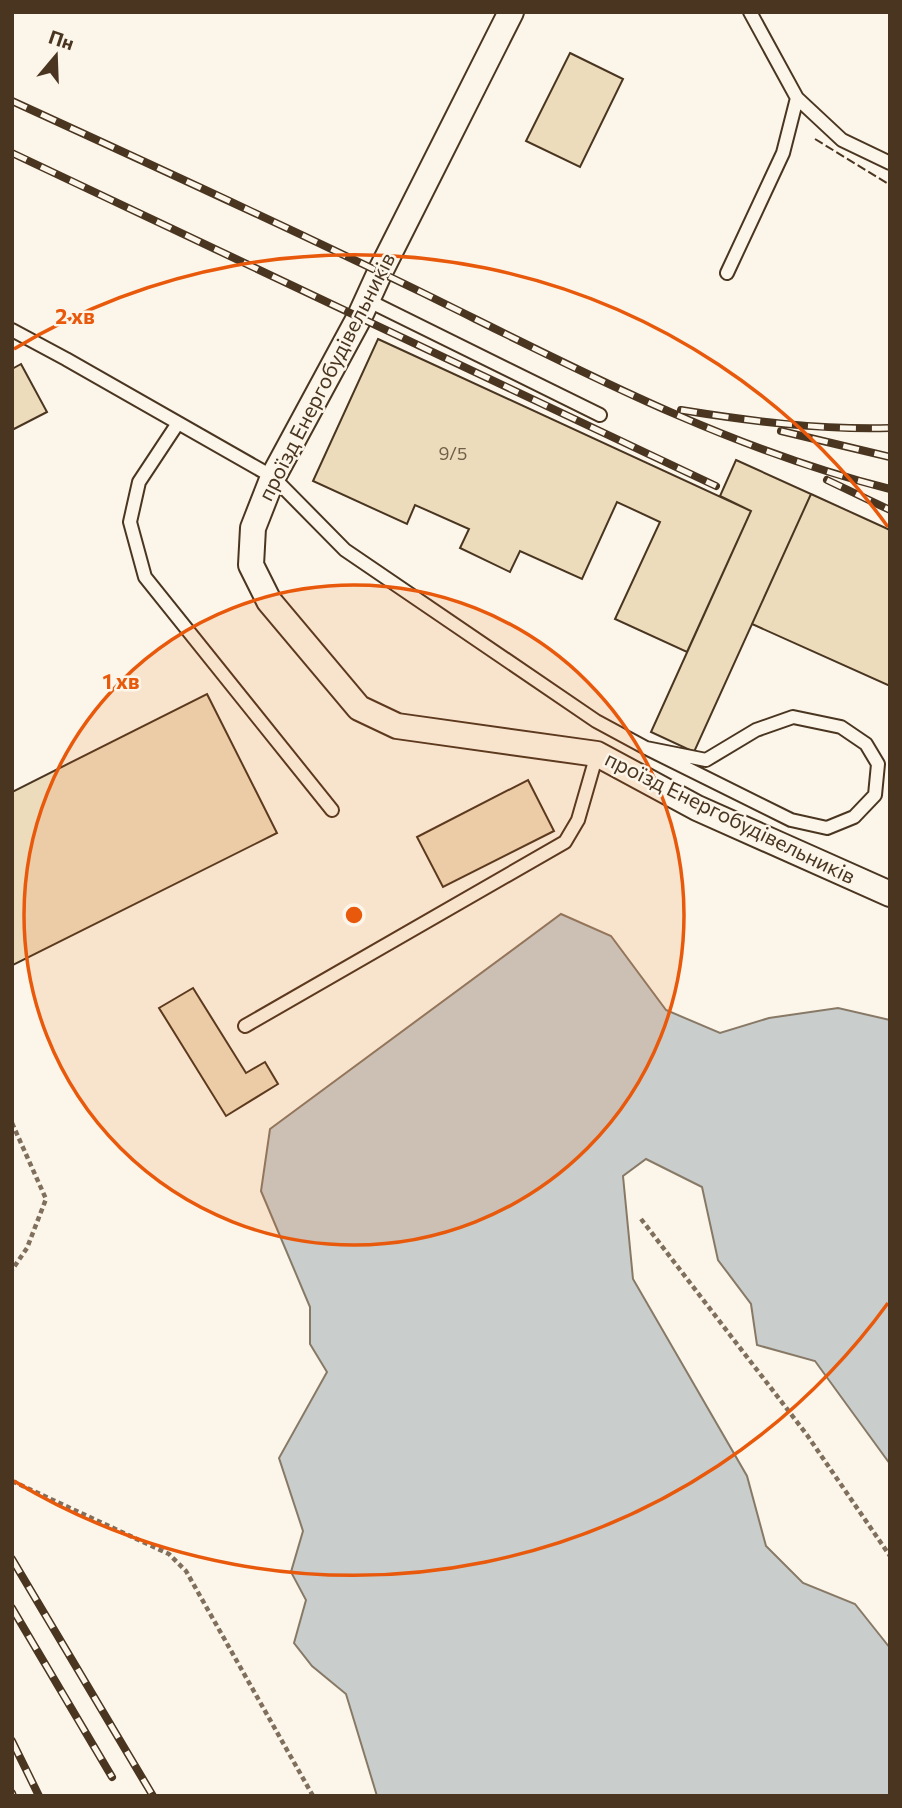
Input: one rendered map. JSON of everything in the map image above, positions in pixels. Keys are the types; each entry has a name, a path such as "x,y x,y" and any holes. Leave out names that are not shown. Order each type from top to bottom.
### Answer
{"street":[{"name":"проїзд Енергобудівельників","path":"511,12 367,300 273,477 253,528 251,565 270,601 359,708 397,726 597,754 697,808 890,894"}],"lane":[{"path":"750,12 797,98 842,140 890,163"},
{"path":"727,273 783,153 797,98"},
{"path":"367,300 600,415"},
{"path":"12,330 273,477 345,550 596,721 646,748 791,820 827,828 854,817 875,795 878,764 866,744 841,727 793,717 756,730 706,760 646,748"},
{"path":"178,423 139,482 130,522 145,577 331,810"},
{"path":"245,1026 565,842 578,820 597,754"}],"path":[{"path":"12,1124 46,1199 27,1248 12,1270"},
{"path":"641,1219 807,1435 890,1556"},
{"path":"12,1481 169,1554 186,1571 313,1796"}],"shaded area":[{"path":"561,914 611,936 666,1010 720,1033 769,1018 838,1008 890,1020 890,1464 815,1361 757,1345 751,1304 718,1260 702,1187 646,1159 623,1176 633,1279 747,1476 766,1546 803,1583 855,1604 890,1648 890,1796 377,1796 346,1694 312,1666 294,1643 306,1600 291,1572 303,1531 279,1458 327,1372 310,1344 310,1307 261,1191 270,1129"}],"building":[{"path":"570,53 623,79 580,167 526,141"},
{"path":"378,339 751,511 687,652 615,619 660,522 617,502 582,579 520,551 510,572 460,548 469,529 415,505 407,524 313,481"},
{"path":"21,364 47,412 12,430 12,369"},
{"path":"736,460 811,494 694,752 651,732 751,511 720,496"},
{"path":"811,494 890,530 890,686 752,624"},
{"path":"207,694 277,833 13,965 12,792"},
{"path":"528,780 554,831 443,887 417,837"},
{"path":"193,988 246,1073 265,1062 278,1084 226,1116 159,1008"}],"railway":[{"path":"12,101 321,244 652,404 769,452 890,489"},
{"path":"12,153 716,486"},
{"path":"681,410 785,424 890,428"},
{"path":"781,431 890,457"},
{"path":"827,480 890,510"},
{"path":"12,1559 153,1796"},
{"path":"12,1608 112,1777"},
{"path":"12,1741 39,1796"}],"fence":[{"path":"815,139 890,185"}]}
